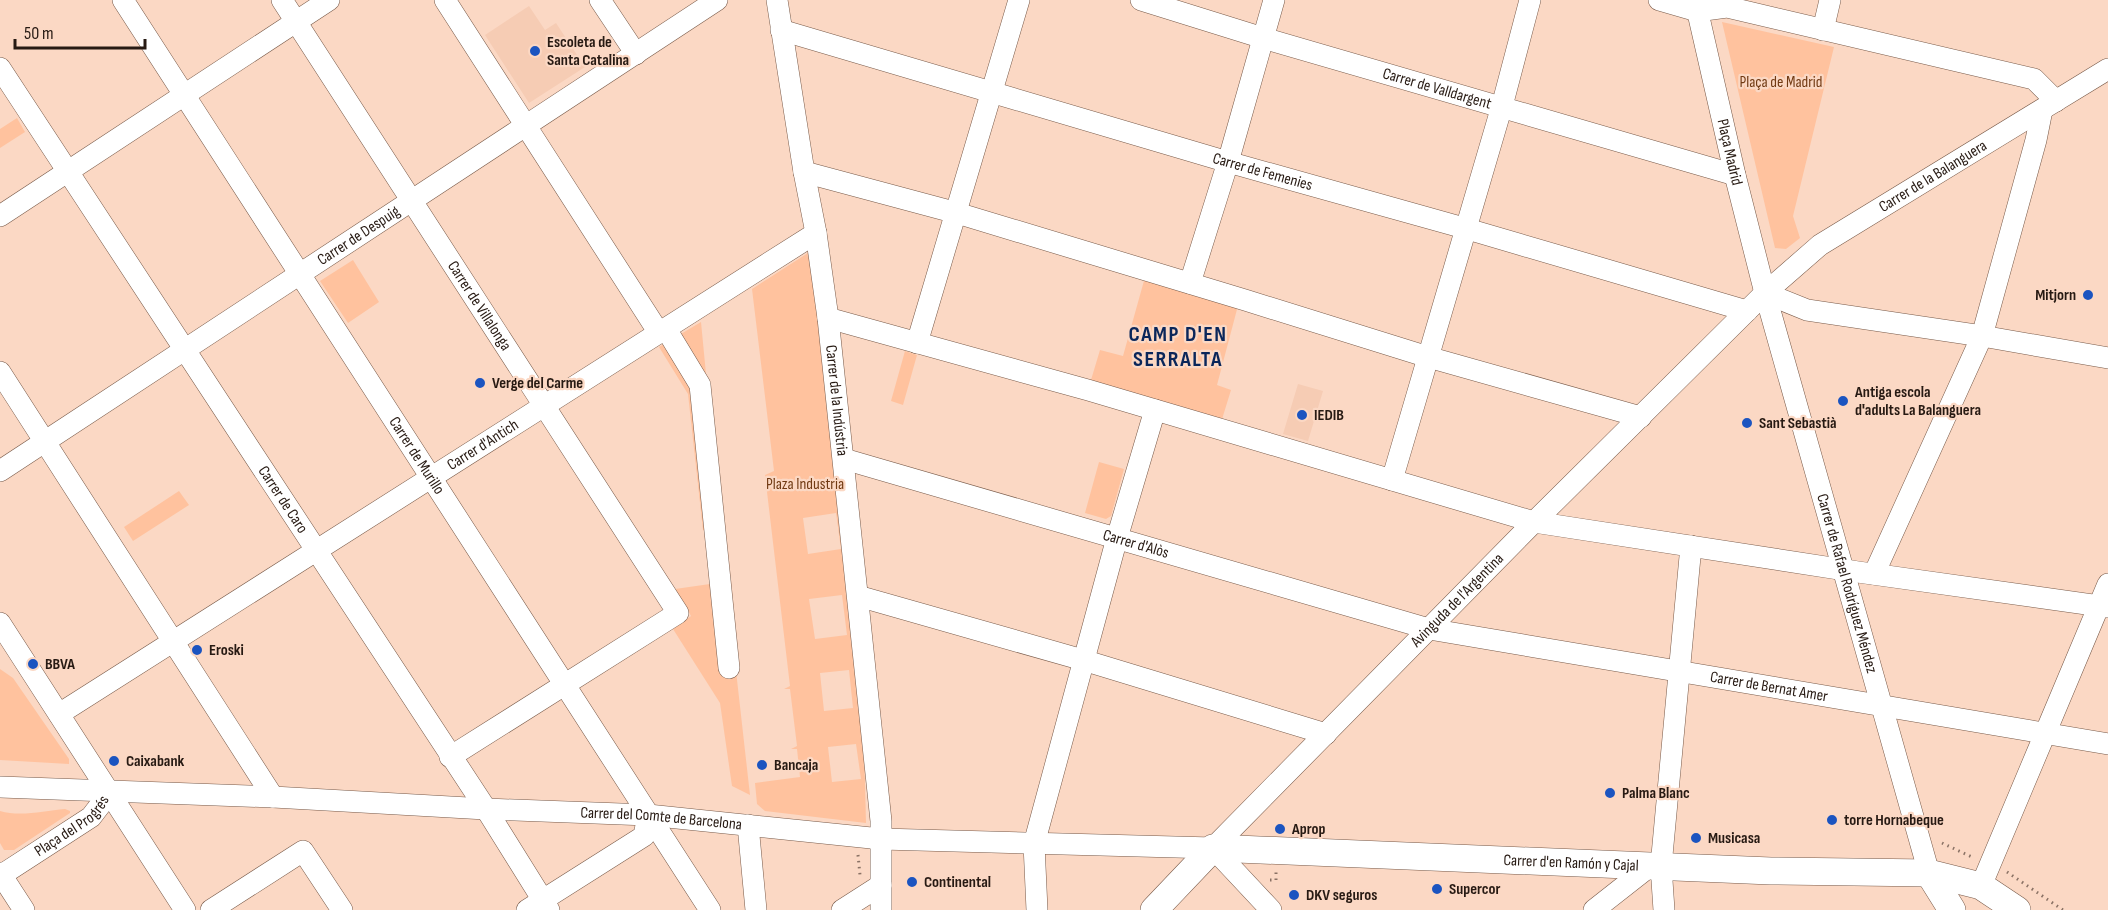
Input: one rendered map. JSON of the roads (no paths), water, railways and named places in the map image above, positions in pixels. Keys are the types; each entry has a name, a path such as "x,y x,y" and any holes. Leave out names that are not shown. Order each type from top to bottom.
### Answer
{"main road":[{"name":"Carrer d'en Ramón y Cajal","path":"1213,848 1771,871 1986,875 2017,910"},
{"name":"Avinguda de l'Argentina","path":"1154,910 1213,848"},
{"path":"1929,873 1952,910"}],"street":[{"name":"Carrer de Murillo","path":"123,0 710,910"},
{"name":"Carrer de Villalonga","path":"282,0 678,613 564,685"},
{"path":"0,216 330,0"},
{"path":"445,0 526,126 700,384 729,668"},
{"path":"600,0 636,54"},
{"name":"Carrer de Despuig","path":"0,471 717,0"},
{"path":"917,343 1019,0"},
{"name":"Carrer de Valldargent","path":"1141,0 1263,38 1735,175"},
{"path":"1190,283 1228,162 1274,0"},
{"path":"1392,480 1464,228 1502,106 1530,0"},
{"path":"1659,0 1727,7 2034,79 2049,105 2036,140 1982,336 1874,574"},
{"path":"1823,30 1830,0"},
{"name":"Carrer de la Indústria","path":"776,1 816,233 828,318 881,821 881,910"},
{"name":"Plaça Madrid","path":"1696,5 1765,293"},
{"name":"Carrer de Femenies","path":"781,30 1228,162 1747,311"},
{"name":"Carrer de Caro","path":"0,68 486,809 540,907"},
{"name":"Carrer de la Balanguera","path":"1765,293 1820,245 2108,69"},
{"path":"804,172 957,213 1428,357 1641,417"},
{"name":"Carrer d'Antich","path":"58,714 816,233"},
{"path":"1765,293 1807,310 1982,336 2108,358"},
{"name":"Avinguda de l'Argentina","path":"1213,848 1534,522 1765,293"},
{"name":"Carrer de Rafael Rodríguez Méndez","path":"1765,293 1929,873"},
{"path":"828,318 1088,390 1534,522 1842,570 2104,607"},
{"path":"0,372 273,797"},
{"path":"1037,910 1034,844 1117,538 1155,410"},
{"name":"Carrer d'Alòs","path":"844,459 1429,629"},
{"path":"1664,910 1655,866 1679,672 1691,546"},
{"path":"1986,875 2045,733 2104,607 2108,584"},
{"path":"858,597 1083,660 1326,734"},
{"path":"1,628 185,910"},
{"name":"Carrer de Bernat Amer","path":"1429,629 2108,744"},
{"path":"450,757 564,685"},
{"name":"Plaça del Progrés","path":"0,787 108,790 91,817 0,875"},
{"name":"Carrer del Comte de Barcelona","path":"108,790 648,815 881,839 1213,848"},
{"path":"540,907 644,836 648,815"},
{"path":"748,825 756,910"},
{"path":"1213,848 1271,910"},
{"path":"211,910 303,851 342,910"},
{"path":"1594,910 1655,866"},
{"path":"0,875 24,910"},
{"path":"842,910 881,885"}],"place":[{"name":"Escoleta de Santa Catalina","path":"535,51"},
{"name":"Mitjorn","path":"2088,295"},
{"name":"Verge del Carme","path":"480,383"},
{"name":"Antiga escola d'adults La Balanguera","path":"1843,401"},
{"name":"IEDIB","path":"1302,415"},
{"name":"Sant Sebastià","path":"1747,423"},
{"name":"Eroski","path":"197,650"},
{"name":"BBVA","path":"33,664"},
{"name":"Caixabank","path":"114,761"},
{"name":"Bancaja","path":"762,765"},
{"name":"Palma Blanc","path":"1610,793"},
{"name":"torre Hornabeque","path":"1832,820"},
{"name":"Aprop","path":"1280,829"},
{"name":"Musicasa","path":"1696,838"},
{"name":"Continental","path":"912,882"},
{"name":"Supercor","path":"1437,889"},
{"name":"DKV seguros","path":"1294,895"}],"district":[{"name":"CAMP D'EN SERRALTA","path":"1178,346"}],"park label":[{"name":"Plaça de Madrid","path":"1781,82"},
{"name":"Plaza Industria","path":"805,484"}]}
